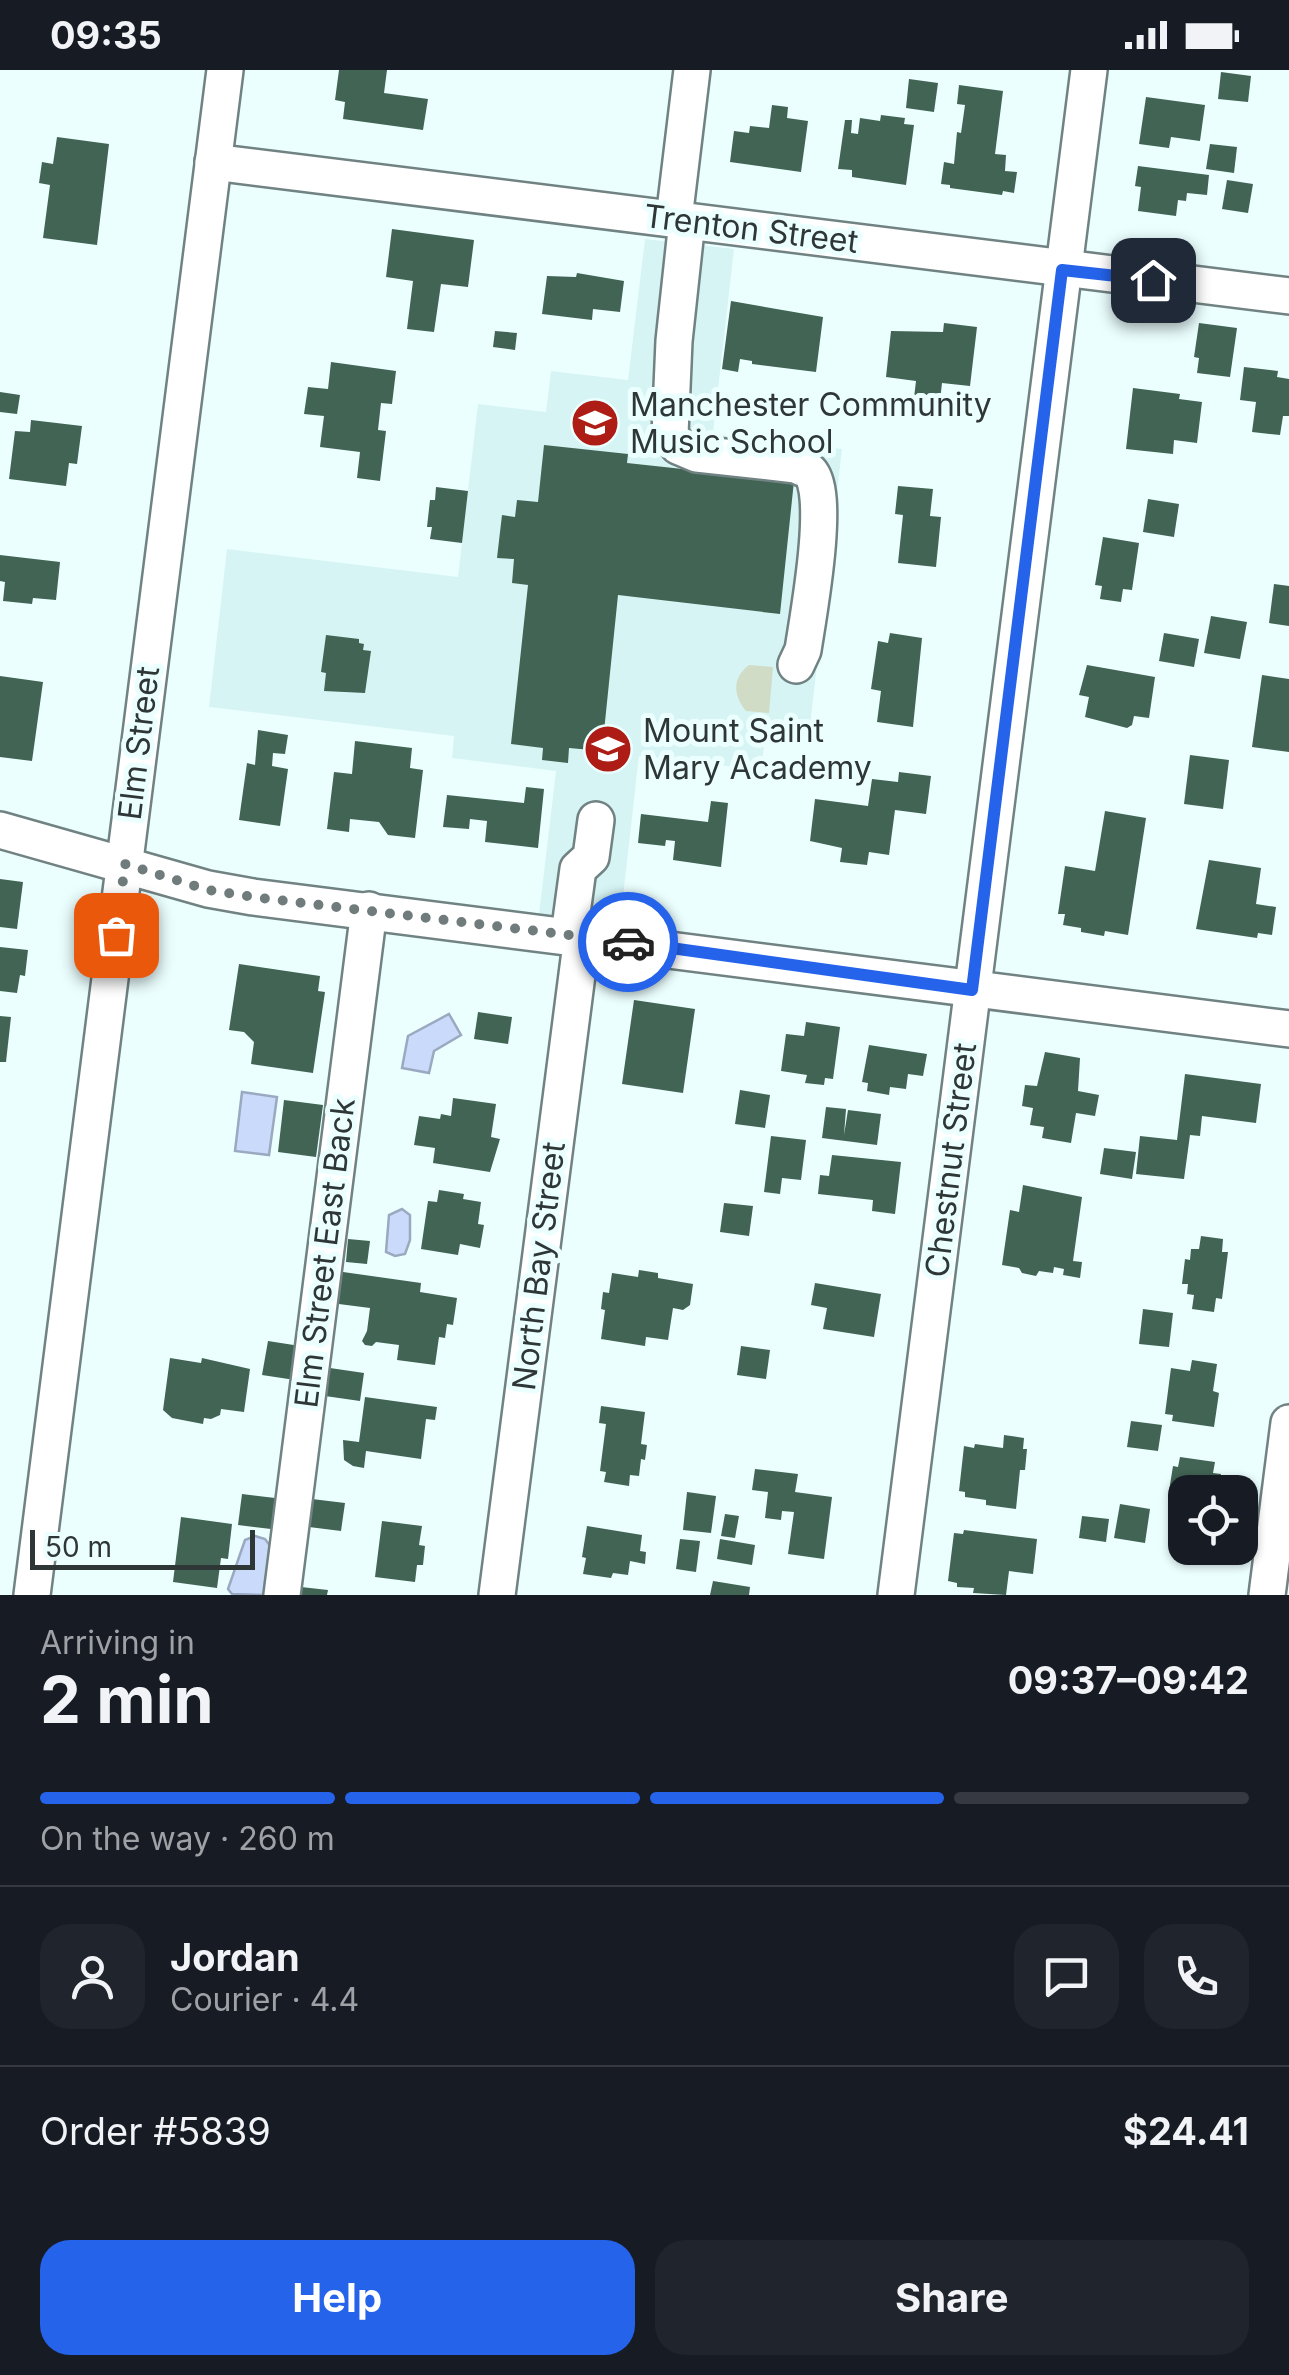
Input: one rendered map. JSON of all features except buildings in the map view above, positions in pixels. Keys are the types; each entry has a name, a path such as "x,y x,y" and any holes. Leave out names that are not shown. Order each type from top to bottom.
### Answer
{"street":[{"name":"Elm Street","path":"32,1595 225,70"},
{"path":"692,70 670,434 678,446 697,454 796,465 810,472 818,489 820,516 803,650 796,665"},
{"name":"Chestnut Street","path":"896,1595 1089,70"},
{"name":"Trenton Street","path":"213,162 1289,296"},
{"name":"North Bay Street","path":"497,1595 575,936 578,869 591,857 596,820"},
{"path":"0,830 208,890 1289,1029"},
{"name":"Elm Street East Back","path":"282,1595 369,910"},
{"path":"1267,1595 1289,1422"}],"shaded area":[{"path":"645,239 734,249 713,434 842,449 808,743 765,738 761,770 639,756 618,941 537,931 556,771 452,758 454,736 209,707 227,549 458,577 478,404 546,412 551,371 628,380"}],"green space":[{"path":"749,665 773,667 769,713 746,711 739,699 737,681"}],"water":[{"path":"449,1014 461,1035 434,1051 429,1073 402,1068 408,1036"},
{"path":"242,1092 277,1097 269,1155 235,1151"},
{"path":"402,1209 410,1215 410,1240 405,1254 395,1256 386,1252 389,1215"},
{"path":"255,1536 265,1539 274,1551 266,1595 232,1594 228,1589 245,1540"}],"way so far":[{"path":"116,935 125,864 208,890 253,897 628,942"}],"place":[{"name":"Manchester Community Music School","path":"595,423"},
{"name":"Mount Saint Mary Academy","path":"608,749"}],"route":[{"path":"628,942 972,990 1062,270 1153,280"}]}
